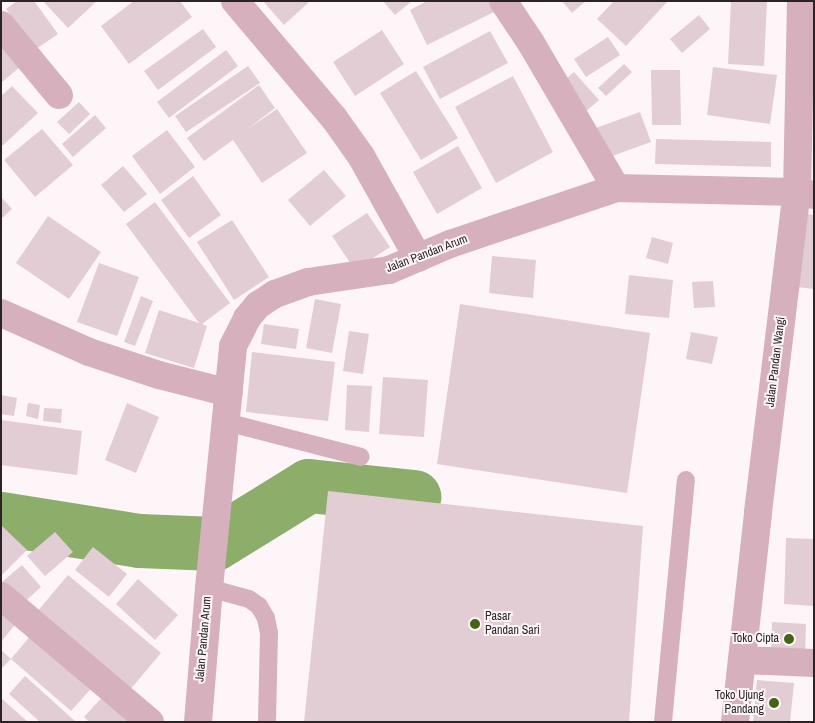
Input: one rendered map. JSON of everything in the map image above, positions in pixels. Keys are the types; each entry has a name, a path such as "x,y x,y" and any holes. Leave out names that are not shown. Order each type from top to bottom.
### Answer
{"street":[{"path":"235,1 334,118 361,156 418,258"},
{"path":"503,1 531,43 616,188"},
{"name":"Jalan Pandan Wangi","path":"735,722 759,502 805,193 801,1"},
{"path":"1,25 59,95"},
{"name":"Jalan Pandan Arum","path":"198,722 233,346 247,318 258,305 275,294 308,282 389,270 450,244 616,188 805,193"},
{"path":"1,313 89,352 160,375 229,393"},
{"path":"1,596 150,722"},
{"path":"742,660 814,663"}],"lane":[{"path":"226,422 361,457"},
{"path":"663,722 686,480"},
{"path":"209,588 249,599 259,606 266,618 269,633 267,722"}],"building":[{"path":"17,1 34,1 58,34 36,49 6,9"},
{"path":"43,1 97,1 68,28"},
{"path":"134,1 180,1 192,17 129,64 101,26"},
{"path":"263,1 310,1 284,25"},
{"path":"383,1 412,1 395,15"},
{"path":"427,1 489,1 494,12 427,45 410,10"},
{"path":"562,1 586,1 572,13"},
{"path":"614,1 668,1 626,46 597,19"},
{"path":"731,1 767,1 764,66 728,64"},
{"path":"699,15 710,29 682,53 670,39"},
{"path":"203,29 216,47 158,90 144,71"},
{"path":"382,30 404,64 355,96 333,62"},
{"path":"1,31 27,61 1,83"},
{"path":"490,31 508,63 440,99 423,67"},
{"path":"608,37 620,55 586,77 574,59"},
{"path":"226,50 238,66 169,118 157,102"},
{"path":"624,64 632,72 606,96 598,88"},
{"path":"248,66 260,83 186,132 175,116"},
{"path":"713,67 777,75 770,124 707,115"},
{"path":"651,70 680,70 681,125 652,125"},
{"path":"416,71 458,138 421,160 380,93"},
{"path":"574,72 599,100 584,113 559,85"},
{"path":"513,76 553,152 496,183 455,107"},
{"path":"259,85 275,108 246,130 277,109 307,153 262,183 233,140 204,161 187,138"},
{"path":"12,86 38,113 1,147 1,96"},
{"path":"79,102 90,114 69,134 57,122"},
{"path":"640,112 651,142 604,159 593,129"},
{"path":"95,115 106,128 73,157 62,144"},
{"path":"42,129 73,165 35,197 4,160"},
{"path":"167,130 195,167 160,194 132,156"},
{"path":"656,139 771,142 771,167 655,164"},
{"path":"458,146 482,188 437,214 413,172"},
{"path":"123,166 147,194 124,212 101,185"},
{"path":"324,170 346,196 310,226 288,200"},
{"path":"193,176 221,215 189,238 161,200"},
{"path":"1,197 12,209 1,219"},
{"path":"155,202 230,303 202,324 207,326 194,368 145,353 159,310 199,323 126,224"},
{"path":"367,213 390,247 355,270 332,236"},
{"path":"807,214 814,215 814,289 797,287"},
{"path":"48,216 101,252 69,299 16,263"},
{"path":"232,220 269,277 234,300 197,242"},
{"path":"652,237 673,243 668,264 646,258"},
{"path":"492,256 536,260 533,298 489,293"},
{"path":"99,263 139,277 117,336 77,322"},
{"path":"629,275 673,280 669,318 625,314"},
{"path":"713,281 715,307 694,308 692,282"},
{"path":"141,296 153,301 135,346 124,342"},
{"path":"315,299 341,304 332,353 306,348"},
{"path":"460,304 650,333 627,493 437,464"},
{"path":"264,324 299,329 296,349 261,344"},
{"path":"349,331 369,334 363,374 343,371"},
{"path":"691,332 718,337 712,364 686,359"},
{"path":"252,352 335,362 328,421 246,412"},
{"path":"383,377 428,380 424,437 379,434"},
{"path":"347,385 372,386 369,432 345,430"},
{"path":"1,395 17,398 14,416 1,414"},
{"path":"28,403 40,405 38,419 26,416"},
{"path":"127,403 159,417 136,473 105,460"},
{"path":"44,408 62,409 61,423 43,421"},
{"path":"1,420 82,431 77,475 1,465"},
{"name":"Pasar Pandan Sari","path":"328,491 643,526 629,722 304,722"},
{"path":"1,525 27,550 1,576"},
{"path":"55,532 73,552 45,576 27,556"},
{"path":"786,538 814,539 814,606 784,604"},
{"path":"93,547 127,574 109,597 75,570"},
{"path":"22,565 41,587 21,605 2,582"},
{"path":"68,575 161,653 129,691 36,613"},
{"path":"138,579 178,615 155,640 116,604"},
{"path":"1,599 22,616 1,642"},
{"name":"Toko Cipta","path":"772,622 806,624 805,655 771,654"},
{"path":"36,629 97,682 71,711 11,659"},
{"path":"1,650 11,659 1,669"},
{"path":"25,676 76,722 40,722 9,694"},
{"name":"Toko Ujung Pandang","path":"757,680 794,683 790,722 753,722"},
{"path":"105,694 136,722 89,722 84,717"},
{"path":"1,698 28,722 1,722"}],"waterway":[{"path":"1,519 140,541 215,544 309,486 414,497"}],"place":[{"name":"Pasar Pandan Sari","path":"475,624"},
{"name":"Toko Cipta","path":"789,639"},
{"name":"Toko Ujung Pandang","path":"774,703"}]}
